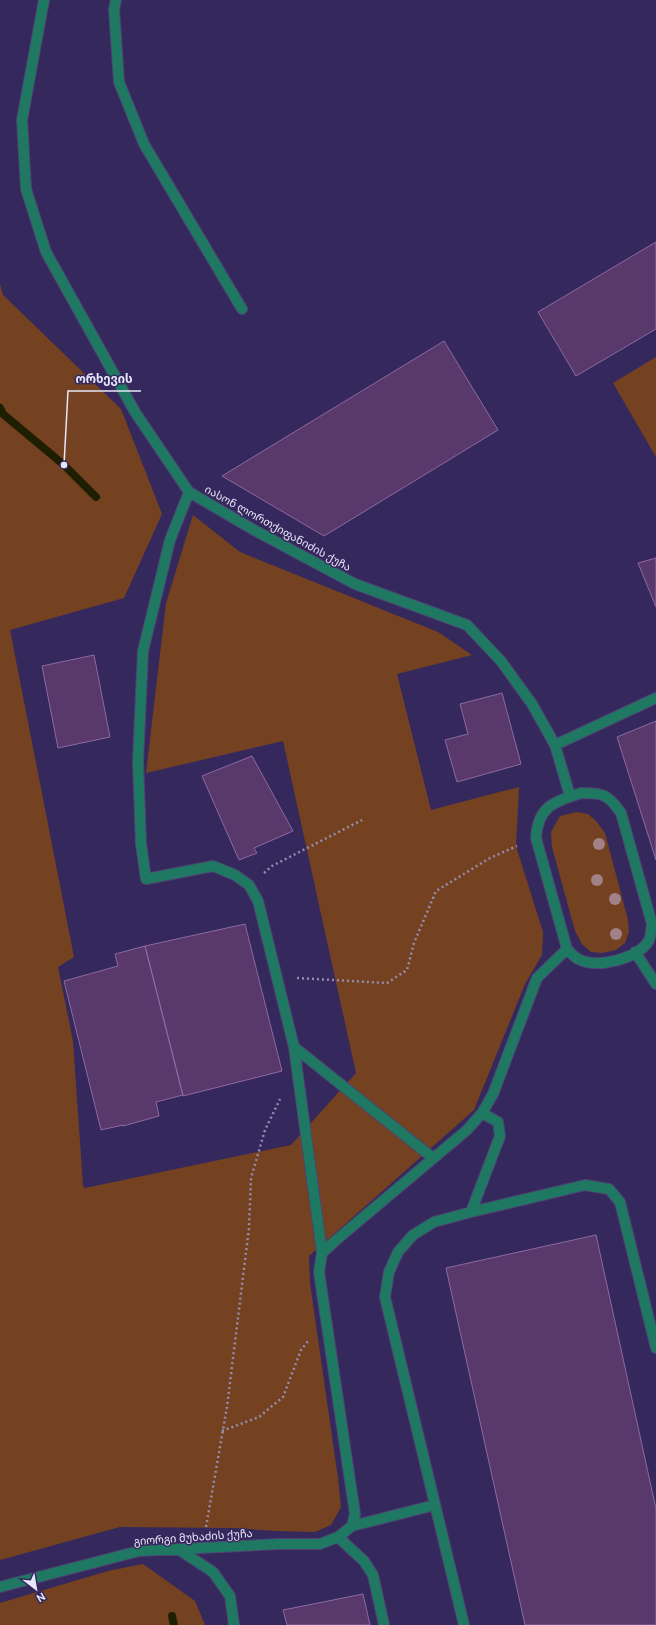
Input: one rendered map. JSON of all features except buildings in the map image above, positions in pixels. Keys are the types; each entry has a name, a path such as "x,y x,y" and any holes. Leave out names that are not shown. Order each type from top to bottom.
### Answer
{"street":[{"name":"იასონ ლორთქიფანიძის ქუჩა","path":"44,0 22,120 26,188 46,252 135,412 189,492 254,530 355,584 467,625 501,661 532,704 555,745 570,796"},
{"path":"116,0 114,9 119,82 141,137 242,309"},
{"path":"189,492 170,540 143,651 138,761 142,844 146,879 213,866 235,875 249,885 258,900 294,1047 322,1254 319,1272 355,1514 352,1526 435,1505"},
{"path":"555,745 656,698"},
{"path":"580,793 598,793 612,800 621,813 652,924 648,942 635,952 616,961 597,964 578,959 567,948 536,838 537,825 545,810 558,800 570,796 580,793"},
{"path":"322,1254 335,1240 467,1130 482,1113 493,1094 537,978 567,948"},
{"path":"635,952 656,984"},
{"path":"294,1047 433,1158"},
{"path":"471,1212 500,1136 498,1122 482,1113"},
{"path":"464,1625 385,1297 389,1272 398,1252 413,1235 434,1222 585,1185 609,1189 620,1202 656,1348"},
{"name":"გიორგი მუხაძის ქუჩა","path":"0,1587 139,1551 320,1544 338,1537 352,1526"},
{"path":"338,1537 364,1561 373,1575 384,1625"},
{"path":"178,1549 213,1572 230,1596 234,1625"}],"path":[{"path":"249,885 272,866 362,820"},
{"path":"277,976 387,983 407,970 414,943 436,890 490,858 536,838"},
{"path":"203,1548 227,1407 249,1228 251,1178 265,1130 281,1098 299,1089"},
{"path":"222,1431 259,1417 283,1397 301,1350 326,1319"}],"shaded area":[{"path":"0,284 3,295 121,409 162,514 124,598 10,630 74,957 58,967 73,1041 83,1186 85,1188 291,1145 356,1073 283,741 146,773 166,603 193,515 240,552 438,632 472,655 397,674 431,810 519,787 516,846 543,932 542,955 525,984 474,1110 309,1256 310,1283 341,1507 331,1525 315,1532 233,1528 120,1527 0,1560"},
{"path":"656,357 656,457 613,383"},
{"path":"577,812 588,814 596,821 605,833 628,920 629,932 625,943 616,950 602,953 591,952 582,944 575,931 552,847 551,832 560,816"},
{"path":"143,1564 195,1601 205,1625 0,1625 0,1603 108,1571"}],"waterway":[{"path":"0,408 3,414 64,465 96,497"},
{"path":"172,1616 174,1625"}],"place":[{"name":"ორხევის","path":"64,465"}]}
